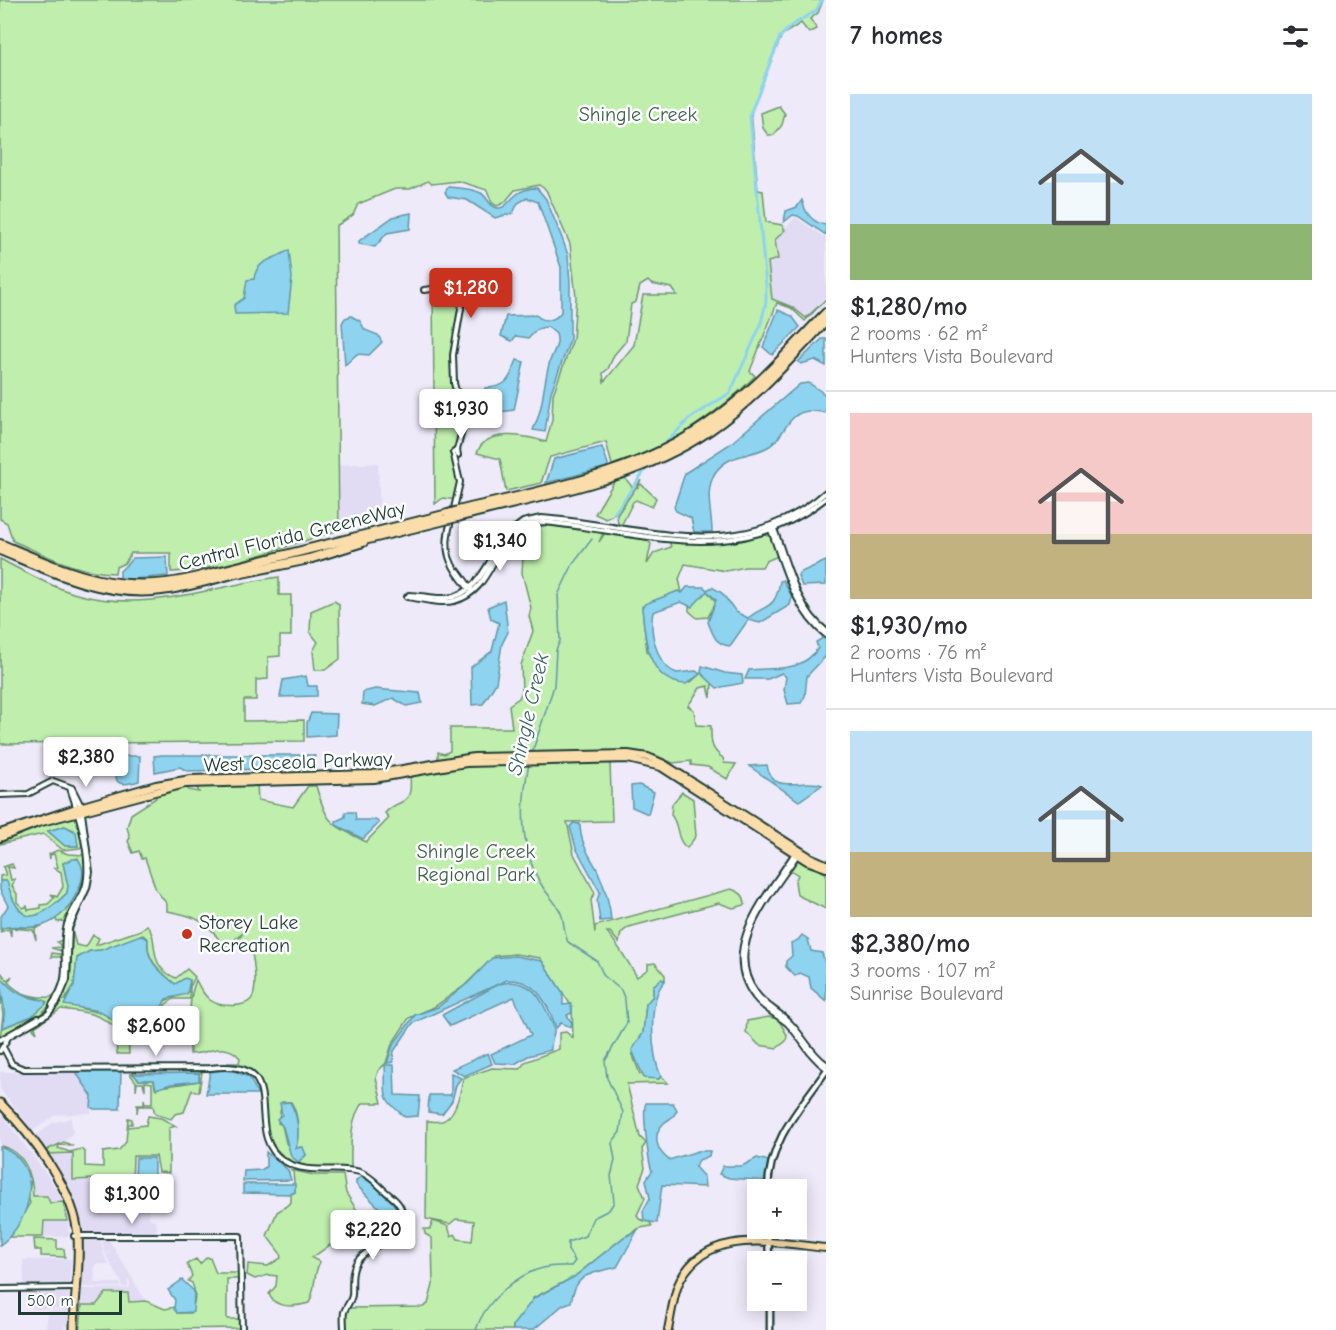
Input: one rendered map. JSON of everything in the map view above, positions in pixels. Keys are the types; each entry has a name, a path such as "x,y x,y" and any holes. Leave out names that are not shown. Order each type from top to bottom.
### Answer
{"highway":[{"name":"Central Florida GreeneWay","path":"0,550 77,581 115,590 161,590 381,536 611,472 662,451 699,430 730,408 826,313"},
{"name":"Central Florida GreeneWay","path":"457,514 605,479 656,460 696,439 733,412 826,321"},
{"name":"Central Florida GreeneWay","path":"0,544 79,576 115,585 160,584 220,574 284,550 447,517"},
{"path":"0,1102 70,1200 76,1236 72,1330"},
{"path":"0,1108 60,1184 70,1211 76,1236 73,1271 75,1306 72,1330"}],"main road":[{"name":"West Osceola Parkway","path":"0,832 79,809 184,784 374,779 453,764 496,759 633,759 656,765 826,868"},
{"name":"West Osceola Parkway","path":"0,838 79,809"},
{"name":"West Osceola Parkway","path":"797,852 826,864"},
{"path":"769,1179 769,1169 775,1148 826,1068"},
{"path":"799,1111 826,1076"},
{"path":"770,1239 770,1251"},
{"path":"670,1330 679,1284 686,1271 700,1256 724,1245 742,1241 826,1250"},
{"path":"670,1330 678,1297 687,1276 700,1260 724,1245"},
{"path":"771,1311 771,1330"}],"street":[{"path":"424,290 452,289 460,295 462,303 453,355 454,383 464,423 456,454 460,482 447,536 447,552 453,568 471,590"},
{"path":"408,596 447,598 471,590 486,576 505,540 522,526 543,522 617,526 707,538 730,537 772,528 826,492"},
{"path":"595,526 705,543 738,540 803,515 826,498"},
{"path":"772,528 799,602 807,615 826,633"},
{"path":"0,795 28,794 50,782 60,782 70,788 79,809 87,861 87,876 82,893 67,924 66,968 62,988 52,1005 39,1018 1,1046 6,1054 15,1066 26,1070 210,1068 226,1065 242,1068 254,1076 260,1086 267,1136 278,1156 289,1163 306,1168 356,1172 366,1175 399,1205 402,1215 397,1232 359,1259 353,1272 352,1298 346,1307 344,1330"},
{"path":"797,852 748,928 742,945 742,962 748,980 758,996 789,1022 809,1050 826,1068"},
{"path":"76,1236 240,1236 243,1330"},
{"path":"0,1289 74,1288"}],"shaded area":[{"path":"795,217 826,238 826,297 806,318 792,307 772,299 768,262 774,262 777,251 775,240 782,225 788,226"},
{"path":"378,463 380,523 339,530 339,465"},
{"path":"75,1071 92,1096 91,1113 55,1115 33,1131 0,1089 0,1072"},
{"path":"0,1112 50,1179 63,1202 50,1203 32,1196 31,1174 16,1153 0,1146"},
{"path":"71,1118 73,1133 64,1142 44,1151 34,1137 52,1123"},
{"path":"73,1153 92,1179 96,1179 96,1184 132,1183 133,1156 154,1156 154,1159 136,1158 136,1182 155,1184 156,1187 144,1187 143,1191 148,1192 149,1218 156,1221 157,1234 82,1233 74,1196 47,1154"},
{"path":"44,1221 68,1221 69,1236 43,1237"},
{"path":"83,1237 100,1237 104,1255 109,1264 95,1264 94,1283 121,1283 121,1287 82,1287"},
{"path":"102,1237 107,1237 146,1301 129,1302 128,1293 101,1298 96,1305 81,1305 82,1289 130,1288 128,1278 128,1287 122,1287 122,1282 111,1265 118,1260 111,1264 106,1255 110,1251 105,1254"},
{"path":"71,1259 69,1287 24,1288 23,1260"},
{"path":"29,1289 69,1289 68,1309 32,1309"},
{"path":"68,1310 67,1330 65,1324 64,1330 46,1330 48,1311"}],"green space":[{"path":"0,0 823,0 818,13 810,19 817,29 809,33 801,23 782,35 751,111 758,190 763,191 766,222 782,225 785,230 775,240 778,259 768,262 772,299 792,307 806,318 826,299 805,321 791,308 777,303 750,371 755,376 726,403 677,437 625,463 626,460 612,465 606,442 550,457 541,483 506,491 500,459 477,453 481,445 497,437 528,437 546,442 552,420 553,394 573,339 576,297 570,244 546,190 539,185 515,190 504,203 497,206 492,203 487,190 458,181 432,184 428,181 410,189 395,189 358,204 353,215 336,226 339,530 278,550 192,571 171,572 171,553 131,553 125,563 116,567 115,573 76,567 13,541 7,523 0,519","holes":["648,281 651,284 672,288 677,295 643,295 634,345 604,382 603,373 626,341 631,304 636,302 640,286"]},
{"path":"779,106 785,114 782,125 774,135 768,135 763,128 761,113"},
{"path":"433,289 451,289 461,299 454,348 453,377 464,420 457,450 453,453 460,477 456,500 443,498 435,504"},
{"path":"625,478 633,488 617,513 606,519 595,514 615,480"},
{"path":"641,480 637,488 641,484 656,498 652,507 636,500 622,524 618,524 617,515"},
{"path":"545,525 603,533 599,542 605,533 647,540 651,544 647,564 654,553 671,547 669,541 710,544 765,535 771,537 778,556 766,561 762,567 745,567 726,571 685,564 679,579 682,593 678,591 642,607 647,651 660,673 690,683 701,673 712,683 711,698 708,686 700,688 688,706 694,710 696,725 711,726 712,744 723,758 724,763 736,764 727,779 708,767 691,765 691,761 673,763 655,755 635,751 497,755 497,753 438,759 438,752 444,754 450,751 450,728 512,728 509,705 519,698 522,691 521,665 533,631 529,616 531,608 522,573 524,541 536,528"},
{"path":"0,559 60,588 106,600 156,600 279,577 279,595 291,595 291,636 280,636 280,656 268,657 268,679 256,680 256,700 244,700 244,721 304,720 304,741 0,744"},
{"path":"707,591 716,602 708,617 697,618 689,611 689,606"},
{"path":"334,601 339,604 340,659 325,670 315,670 313,651 318,642 310,632 311,611"},
{"name":"Shingle Creek Regional Park","path":"610,763 612,821 567,822 574,854 595,893 591,900 595,933 595,926 731,889 741,894 745,905 733,908 719,903 629,927 621,933 619,943 610,932 607,932 637,977 648,969 648,964 655,963 665,975 665,980 661,979 653,986 653,996 646,1004 643,1033 632,1053 640,1074 659,1079 661,1076 668,1083 627,1084 640,1137 646,1143 642,1149 645,1168 639,1184 645,1198 637,1215 639,1219 650,1222 652,1226 640,1228 624,1237 574,1277 533,1298 526,1312 513,1325 513,1330 344,1330 344,1314 347,1314 348,1308 423,1307 428,1304 433,1285 432,1238 425,1234 424,1229 430,1229 433,1221 448,1226 451,1236 455,1234 458,1239 472,1241 474,1221 456,1219 450,1224 426,1219 427,1121 442,1121 451,1114 457,1103 463,1078 492,1068 520,1069 525,1062 559,1049 559,1033 566,1032 573,1038 572,1007 540,958 515,954 495,956 464,986 434,1007 409,1018 392,1044 386,1063 378,1071 376,1078 382,1103 363,1103 355,1116 351,1143 351,1167 361,1169 314,1168 288,1160 274,1146 267,1129 263,1093 258,1078 248,1067 227,1063 239,1063 240,1058 229,1050 223,1049 190,1054 190,1007 196,980 210,1000 220,1004 240,1005 253,996 255,980 252,953 245,945 234,945 243,933 223,948 219,939 201,921 167,911 167,904 156,890 145,858 142,859 139,851 133,853 128,841 130,838 127,827 131,814 156,798 155,795 188,787 188,790 199,792 196,786 257,784 258,800 293,807 308,786 316,786 327,816 332,822 366,842 389,818 385,813 407,798 410,776 474,765","holes":["282,1102 291,1102 298,1124 296,1148 301,1147 306,1155 298,1162 286,1143 282,1125 278,1123"]},
{"path":"682,792 693,799 696,836 687,848 681,841 671,815 672,804"},
{"path":"76,816 82,846 63,850 43,834 0,844 0,839 23,829","holes":["64,826 74,830 78,846 65,846 48,831"]},
{"path":"58,850 68,854 84,855 85,867 82,884 78,893 82,872 78,858 63,863 68,886 67,893 46,911 29,916 17,907 6,881 0,881 0,876 6,875 3,867 12,864 14,868 8,867 11,880 15,879 12,886 17,894 17,902 23,908 27,906 28,910 41,908 41,905 48,904 54,898 51,894 57,897 63,887 61,872 54,868 58,867 54,854 50,855 50,859 49,854"},
{"path":"796,858 826,873 826,909 797,895 795,881 798,875 789,869"},
{"path":"76,896 65,923 57,922 56,919 35,929 36,940 33,930 11,928 11,936 9,929 0,932 7,927 36,927 44,924 67,909"},
{"path":"147,925 160,967 176,978 187,969 195,977 190,987 190,999 174,999 165,1005 160,1028 128,1028 129,1054 117,1054 116,1036 120,1031 106,1020 86,1013 61,1009 35,1027 37,1033 33,1029 37,1024 55,1007 66,990 71,968 72,932 76,945 86,947 93,935 99,938 96,945 141,930","holes":["143,935 148,939 149,953 159,970 175,984 190,981 189,992 164,1001 152,1023 124,1025 105,1014 83,1009 65,1000 74,985 77,958 90,951 101,950"]},
{"path":"64,927 62,951 51,948 62,947 57,942 62,940"},
{"path":"52,953 65,955 63,976 61,957 51,957"},
{"path":"0,971 7,980 12,976 8,982 17,990 28,995 51,997 59,989 41,1014 0,1038 3,1015 0,995 6,1010 3,1028 32,1016 47,1002 12,990 6,986"},
{"path":"769,1017 778,1019 787,1035 786,1041 777,1048 759,1045 746,1032 747,1021"},
{"path":"202,1072 199,1092 192,1090 184,1112 175,1114 171,1119 155,1114 153,1106 138,1106 137,1113 137,1105 144,1105 144,1099 145,1104 152,1104 152,1083 145,1082 145,1090 143,1083 137,1083 136,1090 136,1082 130,1074 134,1073 139,1080 154,1080 155,1088 199,1081 199,1073"},
{"path":"148,1116 161,1118 176,1126 169,1128 169,1173 159,1172 156,1156 133,1156 132,1183 96,1184 95,1179 73,1180 73,1153 47,1154 45,1152 50,1149 44,1151 64,1142 73,1146 59,1145 58,1148 70,1152 81,1149 85,1152 85,1166 103,1167 103,1152 119,1150 126,1142 128,1118 132,1119 132,1124 128,1124 128,1127 146,1125"},
{"path":"1,1146 21,1158 31,1179 19,1159"},
{"path":"290,1170 314,1175 343,1175 346,1193 358,1212 352,1229 312,1258 320,1262 309,1303 286,1306 276,1302 269,1294 276,1286 277,1276 268,1275 255,1279 247,1275 248,1264 268,1266 281,1258 280,1253 267,1236 277,1212 291,1203 291,1194 295,1192 293,1172"},
{"path":"31,1179 33,1196 47,1196 50,1203 63,1202 68,1221 44,1221 43,1237 9,1237 30,1203 28,1197"},
{"path":"34,1239 57,1240 57,1249 64,1249 65,1257 41,1256 41,1250 35,1250"},
{"path":"207,1257 210,1258 216,1273 240,1273 241,1279 227,1279 227,1319 239,1319 242,1328 80,1330 82,1305 96,1305 106,1293 128,1293 129,1302 146,1301 165,1309 175,1307 177,1313 190,1313 195,1295 192,1283 188,1281 192,1276 187,1264 196,1259 200,1264"}],"water":[{"path":"448,187 477,191 498,208 506,205 522,191 537,188 546,199 562,238 568,255 570,340 551,392 545,432 533,430 537,422 550,361 557,345 556,334 548,327 544,327 535,331 529,338 516,336 512,341 501,336 506,316 536,315 549,320 561,312 561,267 538,202 527,198 518,203 513,213 495,218 467,200 448,197 445,192"},
{"path":"802,200 810,217 826,225 826,235 798,216 793,215 784,222 786,211 797,207"},
{"path":"411,213 410,229 387,233 375,247 359,244 359,241 393,217"},
{"path":"289,250 292,278 288,313 235,314 234,305 244,298 247,280 254,279 258,267 262,264"},
{"path":"778,310 792,316 800,327 772,355 763,347"},
{"path":"351,316 360,321 365,330 378,335 382,342 369,355 357,354 345,365 342,323 345,318"},
{"path":"822,339 826,339 826,366 815,360 801,364 798,362"},
{"path":"517,360 524,362 514,410 485,414 471,422 465,407 477,404 485,388 499,386 507,381"},
{"path":"809,383 826,395 826,413 809,411 797,415 768,447 733,459 720,467 710,487 712,532 694,532 691,518 676,511 674,507 685,473 730,444 800,384"},
{"path":"602,447 607,467 546,483 554,459"},
{"path":"167,557 168,576 120,580 120,571 133,558"},
{"path":"826,561 826,585 802,586 799,573"},
{"path":"783,580 792,597 790,605 760,623 748,620 730,646 718,641 711,631 708,622 716,600 707,591 692,607 681,602 653,612 652,629 656,647 664,664 677,673 696,671 700,674 686,684 673,681 655,667 647,644 642,607 645,604 678,591 682,593 687,587 704,587 707,590 712,587 722,593 736,612 748,618 773,602 780,581"},
{"path":"504,600 508,632 502,644 496,683 483,704 472,705 471,667 492,651 499,623 491,619 488,607"},
{"path":"823,638 826,640 826,656 807,676 805,696 801,703 788,704 784,690 786,677 782,673 768,679 745,679 749,670 787,667 804,662 818,648 816,642"},
{"path":"702,666 742,675 743,683 717,688 701,673"},
{"path":"306,676 308,686 317,686 317,696 280,697 283,680"},
{"path":"375,689 420,693 422,703 406,706 393,698 375,706 362,704 363,692"},
{"path":"311,713 337,714 336,735 307,737 307,723"},
{"path":"117,756 140,756 139,781 124,784 117,780"},
{"path":"154,756 315,756 307,768 187,771 180,767 155,772"},
{"path":"767,765 770,775 782,783 822,785 799,801 749,766"},
{"path":"639,785 654,792 648,814 632,807 631,786"},
{"path":"345,812 355,812 356,820 376,820 379,823 363,839 336,825 336,821 345,817"},
{"path":"573,823 580,824 583,842 604,888 611,920 600,921 597,900 600,892 576,848 570,827"},
{"path":"65,826 76,832 78,846 65,846 48,831"},
{"path":"78,859 80,863 82,878 75,897 66,910 54,920 41,926 0,929 0,918 8,906 0,890 0,881 7,881 17,907 23,913 30,916 38,915 67,893 68,886 63,863"},
{"path":"140,935 148,939 151,959 164,975 175,984 185,978 190,980 187,994 166,999 154,1022 135,1025 118,1023 99,1011 64,1005 74,985 77,958 90,951 101,950"},
{"path":"802,935 808,939 811,951 822,953 826,966 826,1001 811,988 809,977 800,973 795,976 786,967 786,961 792,956 791,943"},
{"path":"515,956 542,961 563,993 563,1005 571,1004 572,1013 567,1015 572,1023 571,1027 561,1023 556,1028 545,1002 533,988 526,983 507,980 413,1023 394,1051 393,1062 387,1063 393,1045 415,1015 438,1007 468,983 492,958"},
{"path":"0,976 19,994 44,1000 46,1004 32,1016 2,1028 4,1008"},
{"path":"661,979 665,981 655,1001 652,1028 655,1055 661,1076 659,1079 644,1078 632,1050 643,1033 646,1004 653,996 653,986"},
{"path":"510,982 530,988 542,1002 554,1027 551,1050 528,1056 515,1064 495,1063 491,1054 531,1035 514,997 450,1026 442,1015 499,984"},
{"path":"488,1053 492,1064 464,1076 452,1069"},
{"path":"385,1065 394,1065 395,1095 420,1096 418,1116 405,1117 387,1099"},
{"path":"229,1069 249,1077 258,1094 206,1094 210,1072"},
{"path":"75,1071 121,1071 120,1109 91,1107 92,1096"},
{"path":"199,1073 199,1081 171,1084 156,1089 154,1080 139,1080 133,1074"},
{"path":"451,1073 461,1078 456,1085 452,1101 442,1114 428,1112 429,1095 451,1095"},
{"path":"290,1102 298,1124 296,1148 303,1147 306,1155 298,1162 291,1156 283,1127 277,1119 282,1115 280,1103"},
{"path":"646,1103 673,1103 677,1110 660,1128 657,1138 661,1152 669,1160 698,1151 710,1151 709,1156 699,1160 695,1167 704,1177 705,1187 662,1185 657,1223 644,1221 643,1211 650,1198 646,1180 652,1171 646,1136"},
{"path":"0,1147 15,1155 24,1166 29,1179 29,1193 20,1222 0,1245"},
{"path":"266,1152 288,1170 291,1180 243,1181 244,1171 261,1170 266,1167"},
{"path":"136,1158 154,1158 154,1184 135,1181"},
{"path":"757,1158 769,1161 767,1179 729,1178 719,1174 723,1166 742,1166"},
{"path":"361,1177 388,1196 397,1210 397,1225 393,1226 385,1214 356,1184 356,1180"},
{"path":"243,1184 295,1184 295,1192 291,1194 243,1193"},
{"path":"637,1231 617,1267 586,1276 577,1285 571,1302 563,1305 533,1330 513,1330 513,1325 534,1298 574,1277 624,1237"},
{"path":"182,1280 194,1291 193,1312 177,1313 174,1309 175,1300 168,1290"}],"waterway":[{"name":"Shingle Creek","path":"661,448 689,419 730,393 760,327 766,302 766,286 750,115 780,37 792,25 816,11 822,0"},
{"name":"Shingle Creek","path":"614,514 648,466"},
{"name":"Shingle Creek","path":"532,753 554,686 556,650 560,641 558,595 573,564 592,539"},
{"name":"Shingle Creek","path":"476,1330 493,1300 522,1277 550,1266 571,1266 575,1261 568,1250 568,1242 585,1236 593,1218 609,1210 614,1202 611,1176 615,1160 612,1143 620,1132 623,1112 607,1078 605,1061 627,1023 625,1000 621,990 604,976 597,961 568,942 560,911 536,874 526,844 524,828 524,796 529,764"}],"place":[{"name":"Storey Lake Recreation","path":"187,934"}]}
